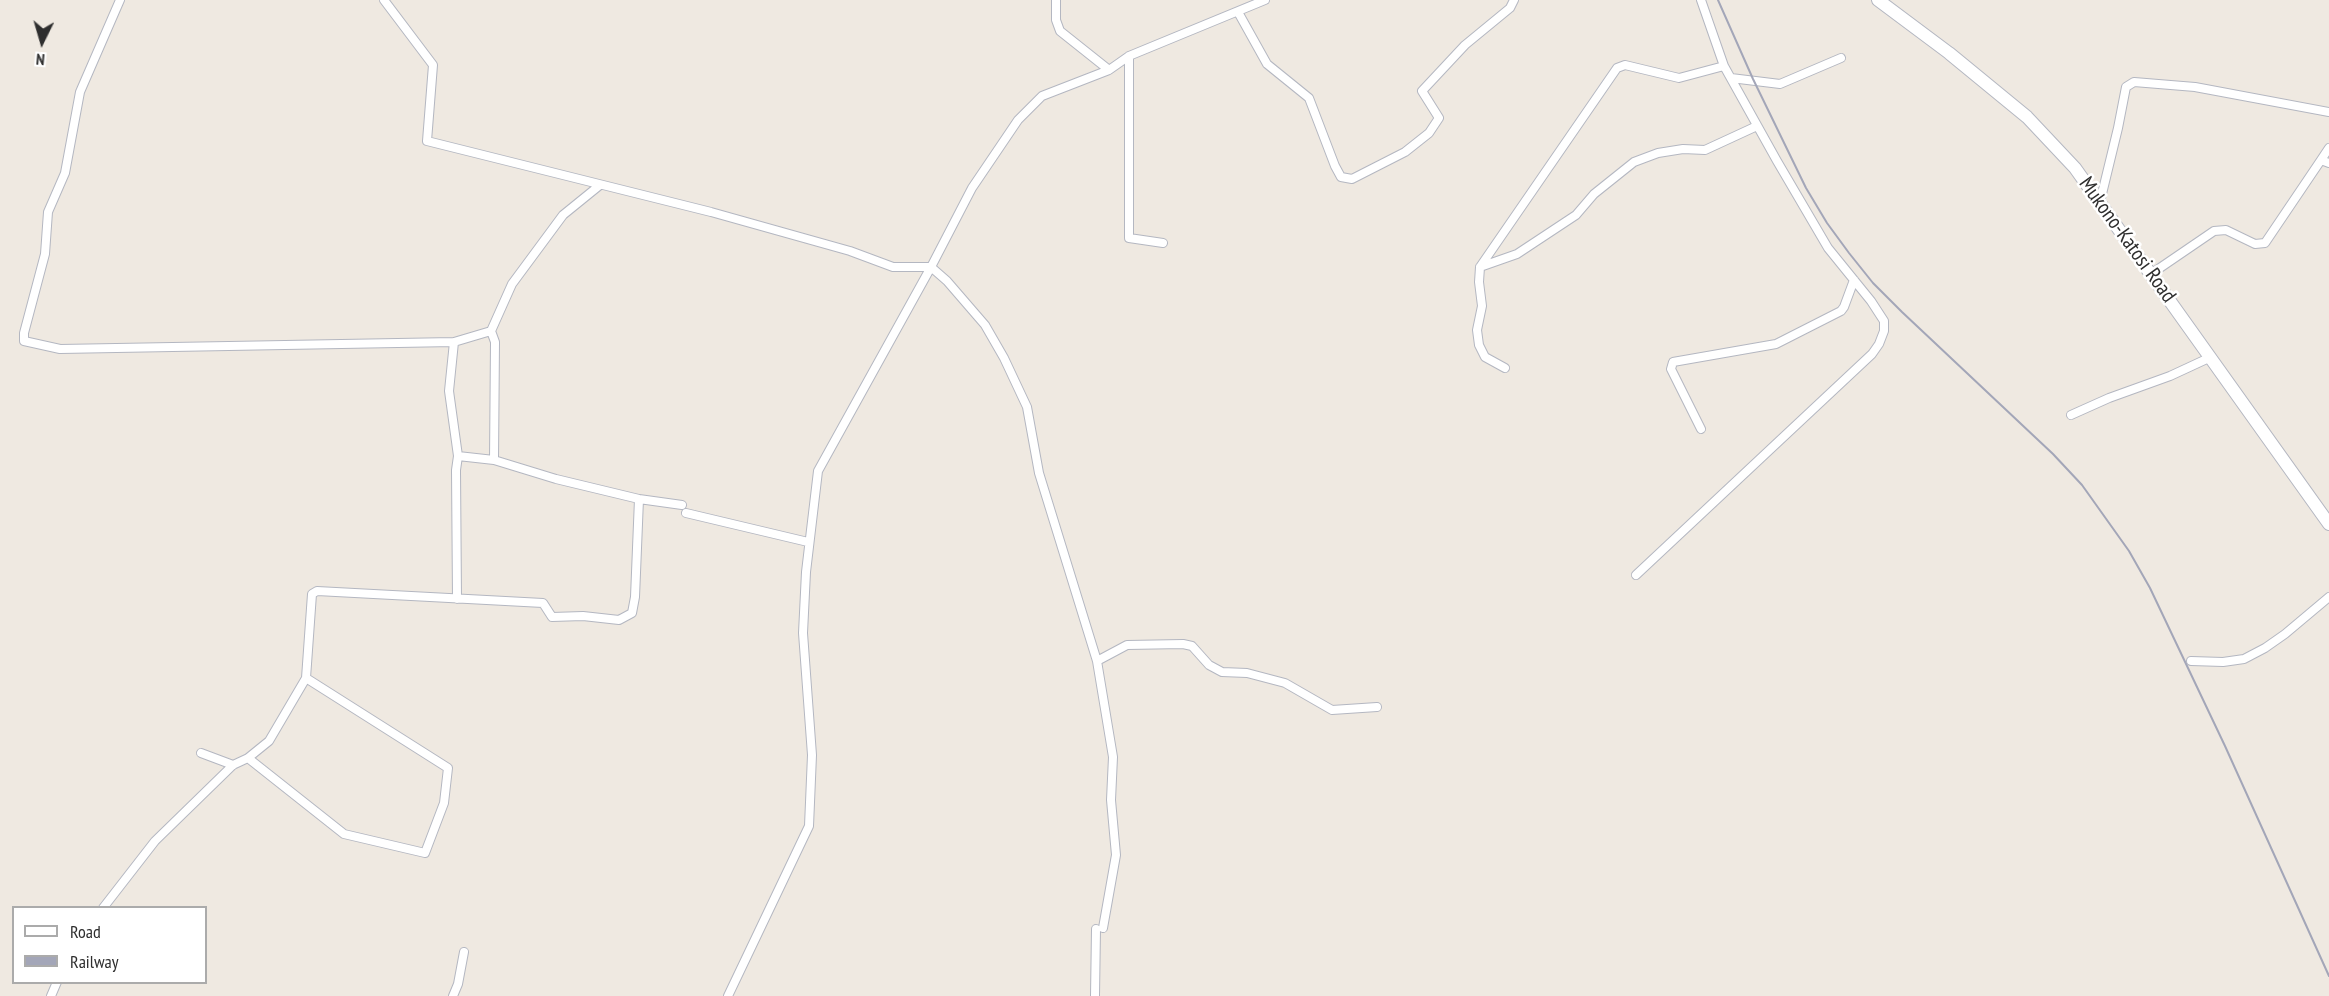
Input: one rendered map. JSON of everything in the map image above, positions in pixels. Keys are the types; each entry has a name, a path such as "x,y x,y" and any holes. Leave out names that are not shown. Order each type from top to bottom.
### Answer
{"main road":[{"name":"Mukono-Katosi Road","path":"1878,0 1949,53 2027,117 2075,168 2329,524"}],"street":[{"path":"120,0 80,92 65,173 48,212 45,254 24,333 24,341 60,349 454,342 492,331"},
{"path":"384,0 433,65 427,141 711,212 850,251 893,267 931,267 947,281 985,325 1005,358 1027,407 1039,473 1097,661 1113,757 1111,800 1116,855 1100,928 1095,996"},
{"path":"1056,0 1056,20 1060,31 1109,70"},
{"path":"728,996 809,826 812,755 803,633 808,542 818,471 972,188 1018,120 1042,96 1109,70 1129,56 1265,0"},
{"path":"1238,12 1267,64 1309,98 1335,166 1341,177 1352,179 1405,152 1430,134 1439,118 1422,91 1466,45 1510,8 1514,0"},
{"path":"1636,575 1872,354 1884,331 1884,321 1828,248 1757,126 1724,66 1701,0"},
{"path":"1129,56 1129,238 1163,243"},
{"path":"1731,78 1780,84 1841,58"},
{"path":"1505,368 1485,357 1479,345 1477,330 1482,306 1480,267 1617,68 1625,65 1679,78 1724,66"},
{"path":"2100,202 2126,87 2134,82 2195,87 2329,112"},
{"path":"1480,267 1517,254 1576,216 1594,194 1634,162 1658,153 1683,149 1705,150 1757,126"},
{"path":"2151,274 2214,231 2226,230 2255,244 2265,243 2325,161 2329,148"},
{"path":"494,460 495,342 492,331 512,284 525,266 563,215 600,185"},
{"path":"1701,429 1671,369 1673,362 1776,344 1841,311 1854,280"},
{"path":"454,342 449,391 458,456 456,470 457,599"},
{"path":"2071,415 2109,398 2170,376 2211,357"},
{"path":"458,456 494,460 556,479 684,509 808,542"},
{"path":"105,906 155,841 233,765 248,758 269,741 306,678 312,594 317,591 543,603 552,617 583,616 619,620 632,613 635,597 639,499"},
{"path":"2191,662 2223,662 2244,659 2284,634 2329,597"},
{"path":"1097,661 1127,645 1183,644 1192,646 1209,665 1222,672 1247,673 1285,683 1332,710 1377,707"},
{"path":"248,758 344,834 425,854 444,803 448,768 306,678"},
{"path":"201,753 233,765"},
{"path":"453,996 458,984 464,952"}],"railway":[{"path":"1718,0 1806,188 1849,253 1873,283 1902,312 2053,454 2082,485 2129,551 2150,588 2225,746 2329,976"}]}
